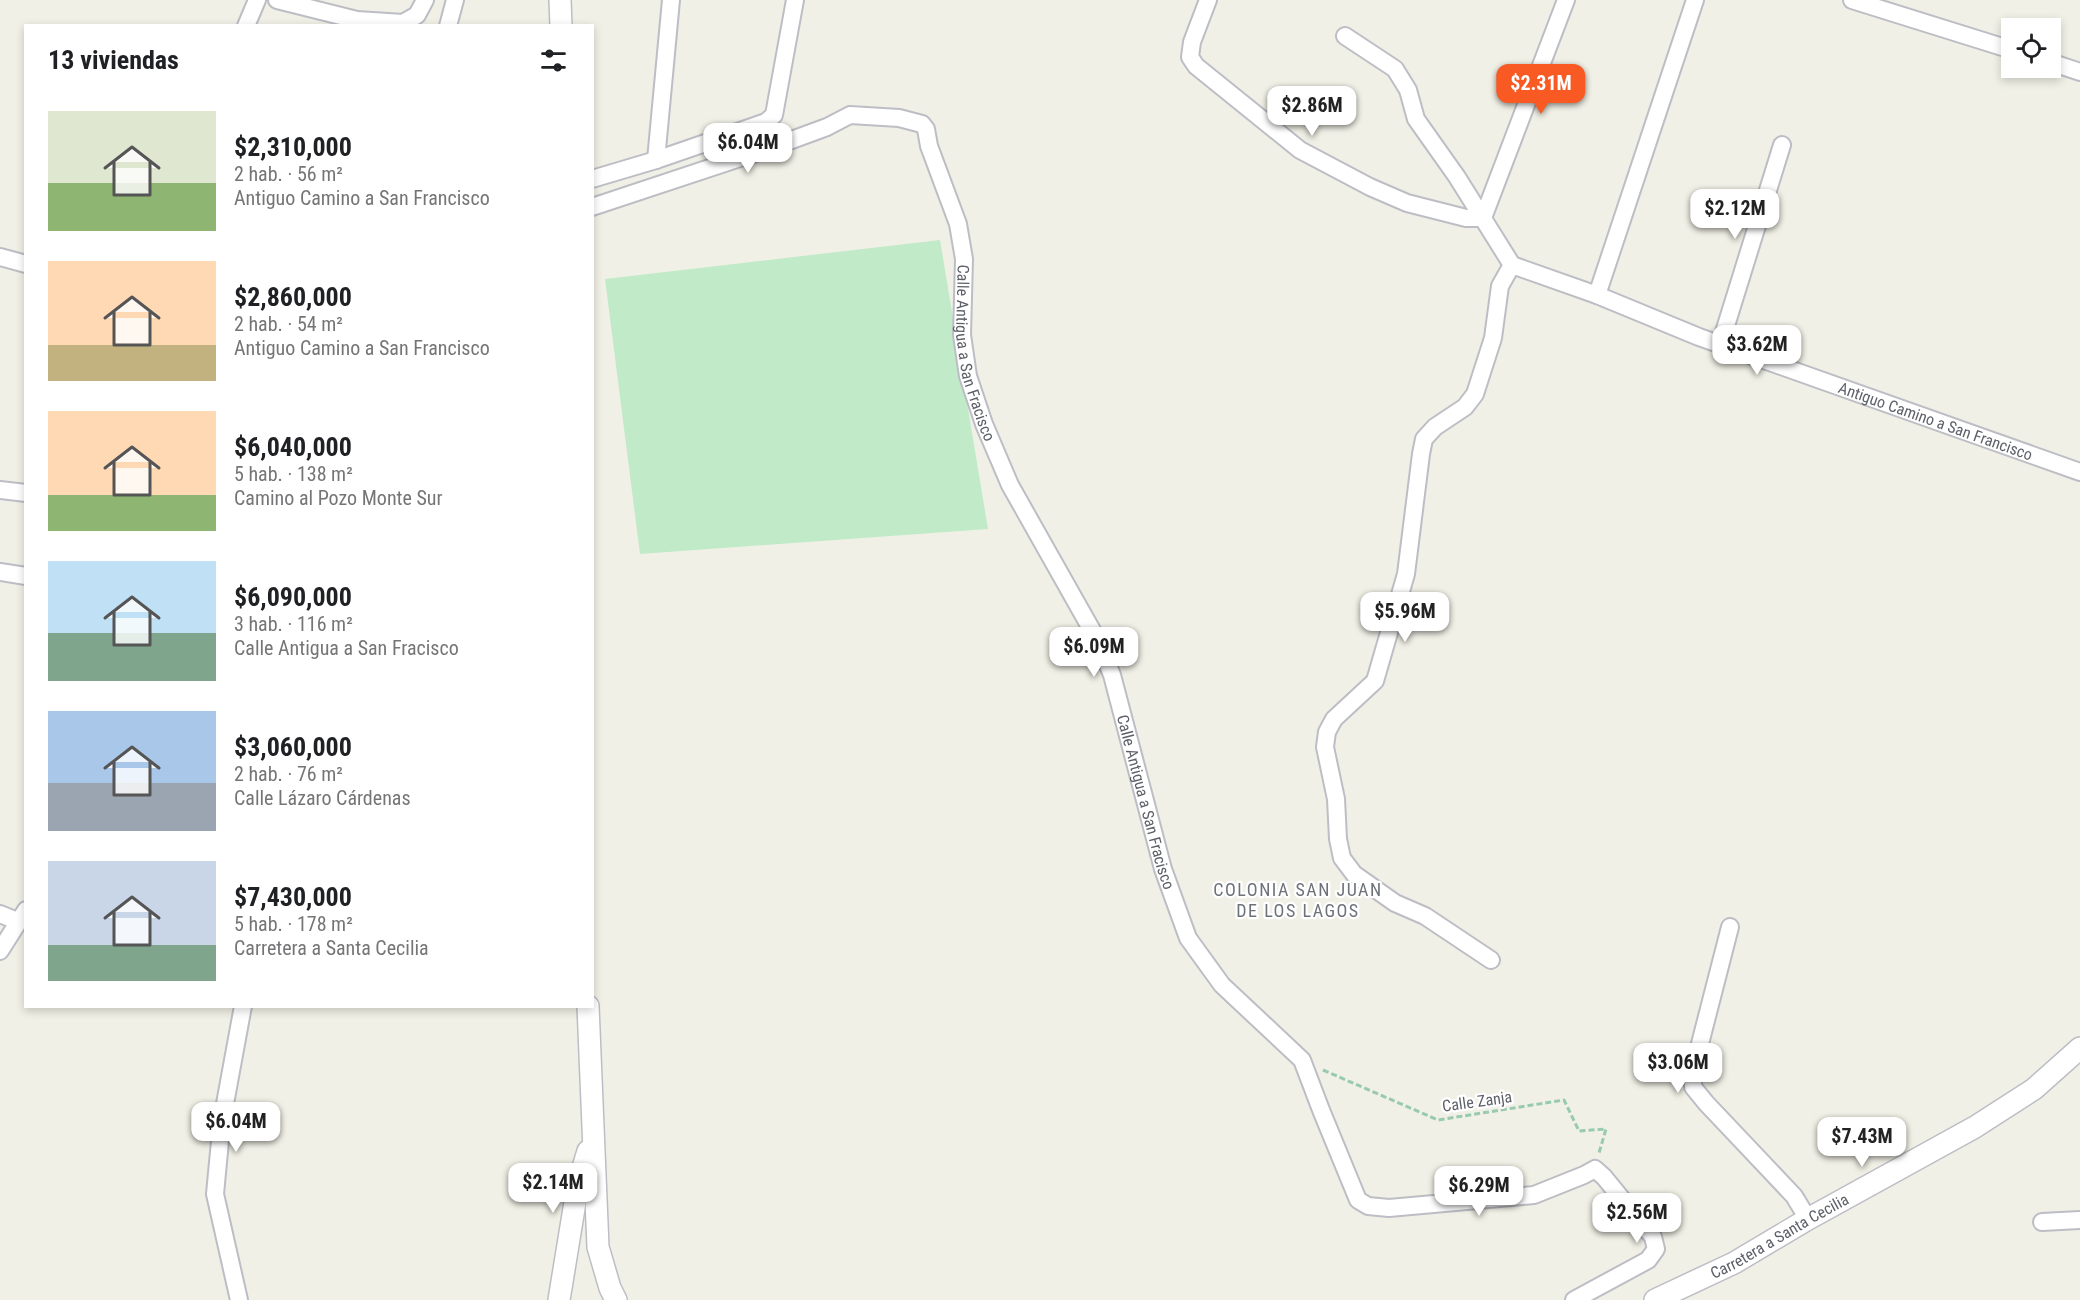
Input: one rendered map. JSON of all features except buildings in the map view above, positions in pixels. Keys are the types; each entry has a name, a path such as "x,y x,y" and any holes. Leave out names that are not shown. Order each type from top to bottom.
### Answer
{"street":[{"path":"247,24 257,0"},
{"path":"277,0 356,22 403,23 417,15 425,0"},
{"path":"449,24 455,0"},
{"path":"560,0 561,24"},
{"path":"656,160 671,0"},
{"path":"594,178 656,160 766,122 774,115 795,0"},
{"path":"1208,0 1192,42 1190,57 1196,66 1300,150 1370,187 1407,203 1466,219 1483,218"},
{"path":"1483,218 1566,0"},
{"path":"1597,295 1695,0"},
{"path":"1852,0 2001,47"},
{"path":"1345,36 1395,69 1408,90 1416,119 1457,177 1512,265 1500,286 1493,338 1475,394 1465,407 1435,427 1424,439 1406,574 1375,681 1334,719 1327,732 1325,747 1336,799 1338,839 1342,858 1354,874 1395,903 1425,916 1491,960"},
{"path":"2061,66 2080,72"},
{"name":"Calle Antigua a San Fracisco","path":"594,206 770,148 827,127 850,115 899,118 922,124 926,129 929,146 958,224 963,250 962,335 968,376 984,424 1010,485 1098,641 1112,675 1163,869 1188,938 1222,985 1302,1060 1358,1200 1368,1206 1389,1208 1534,1195 1595,1169"},
{"path":"1720,345 1782,145"},
{"path":"0,257 24,263"},
{"name":"Antiguo Camino a San Francisco","path":"1512,265 1597,295 1720,345 2080,472"},
{"path":"0,490 24,493"},
{"path":"0,572 24,576"},
{"path":"0,914 21,915 0,951"},
{"path":"1730,927 1693,1071 1693,1087 1794,1196 1808,1219"},
{"path":"239,1300 215,1194 222,1120 243,1008"},
{"path":"588,1008 598,1247 610,1288 616,1300"},
{"name":"Carretera a Santa Cecilia","path":"1655,1300 1734,1263 1808,1219 1976,1127 2034,1089 2080,1048"},
{"path":"559,1300 578,1184 592,1139"},
{"path":"1574,1300 1648,1260 1656,1249 1653,1237 1595,1169"},
{"path":"2042,1222 2080,1220"}],"path":[{"name":"Calle Zanja","path":"1302,1060 1438,1120 1564,1100 1579,1131 1606,1129 1595,1169"}],"green space":[{"path":"940,240 988,529 640,554 605,279"}],"district":[{"name":"COLONIA SAN JUAN DE LOS LAGOS","path":"1298,900"}]}
